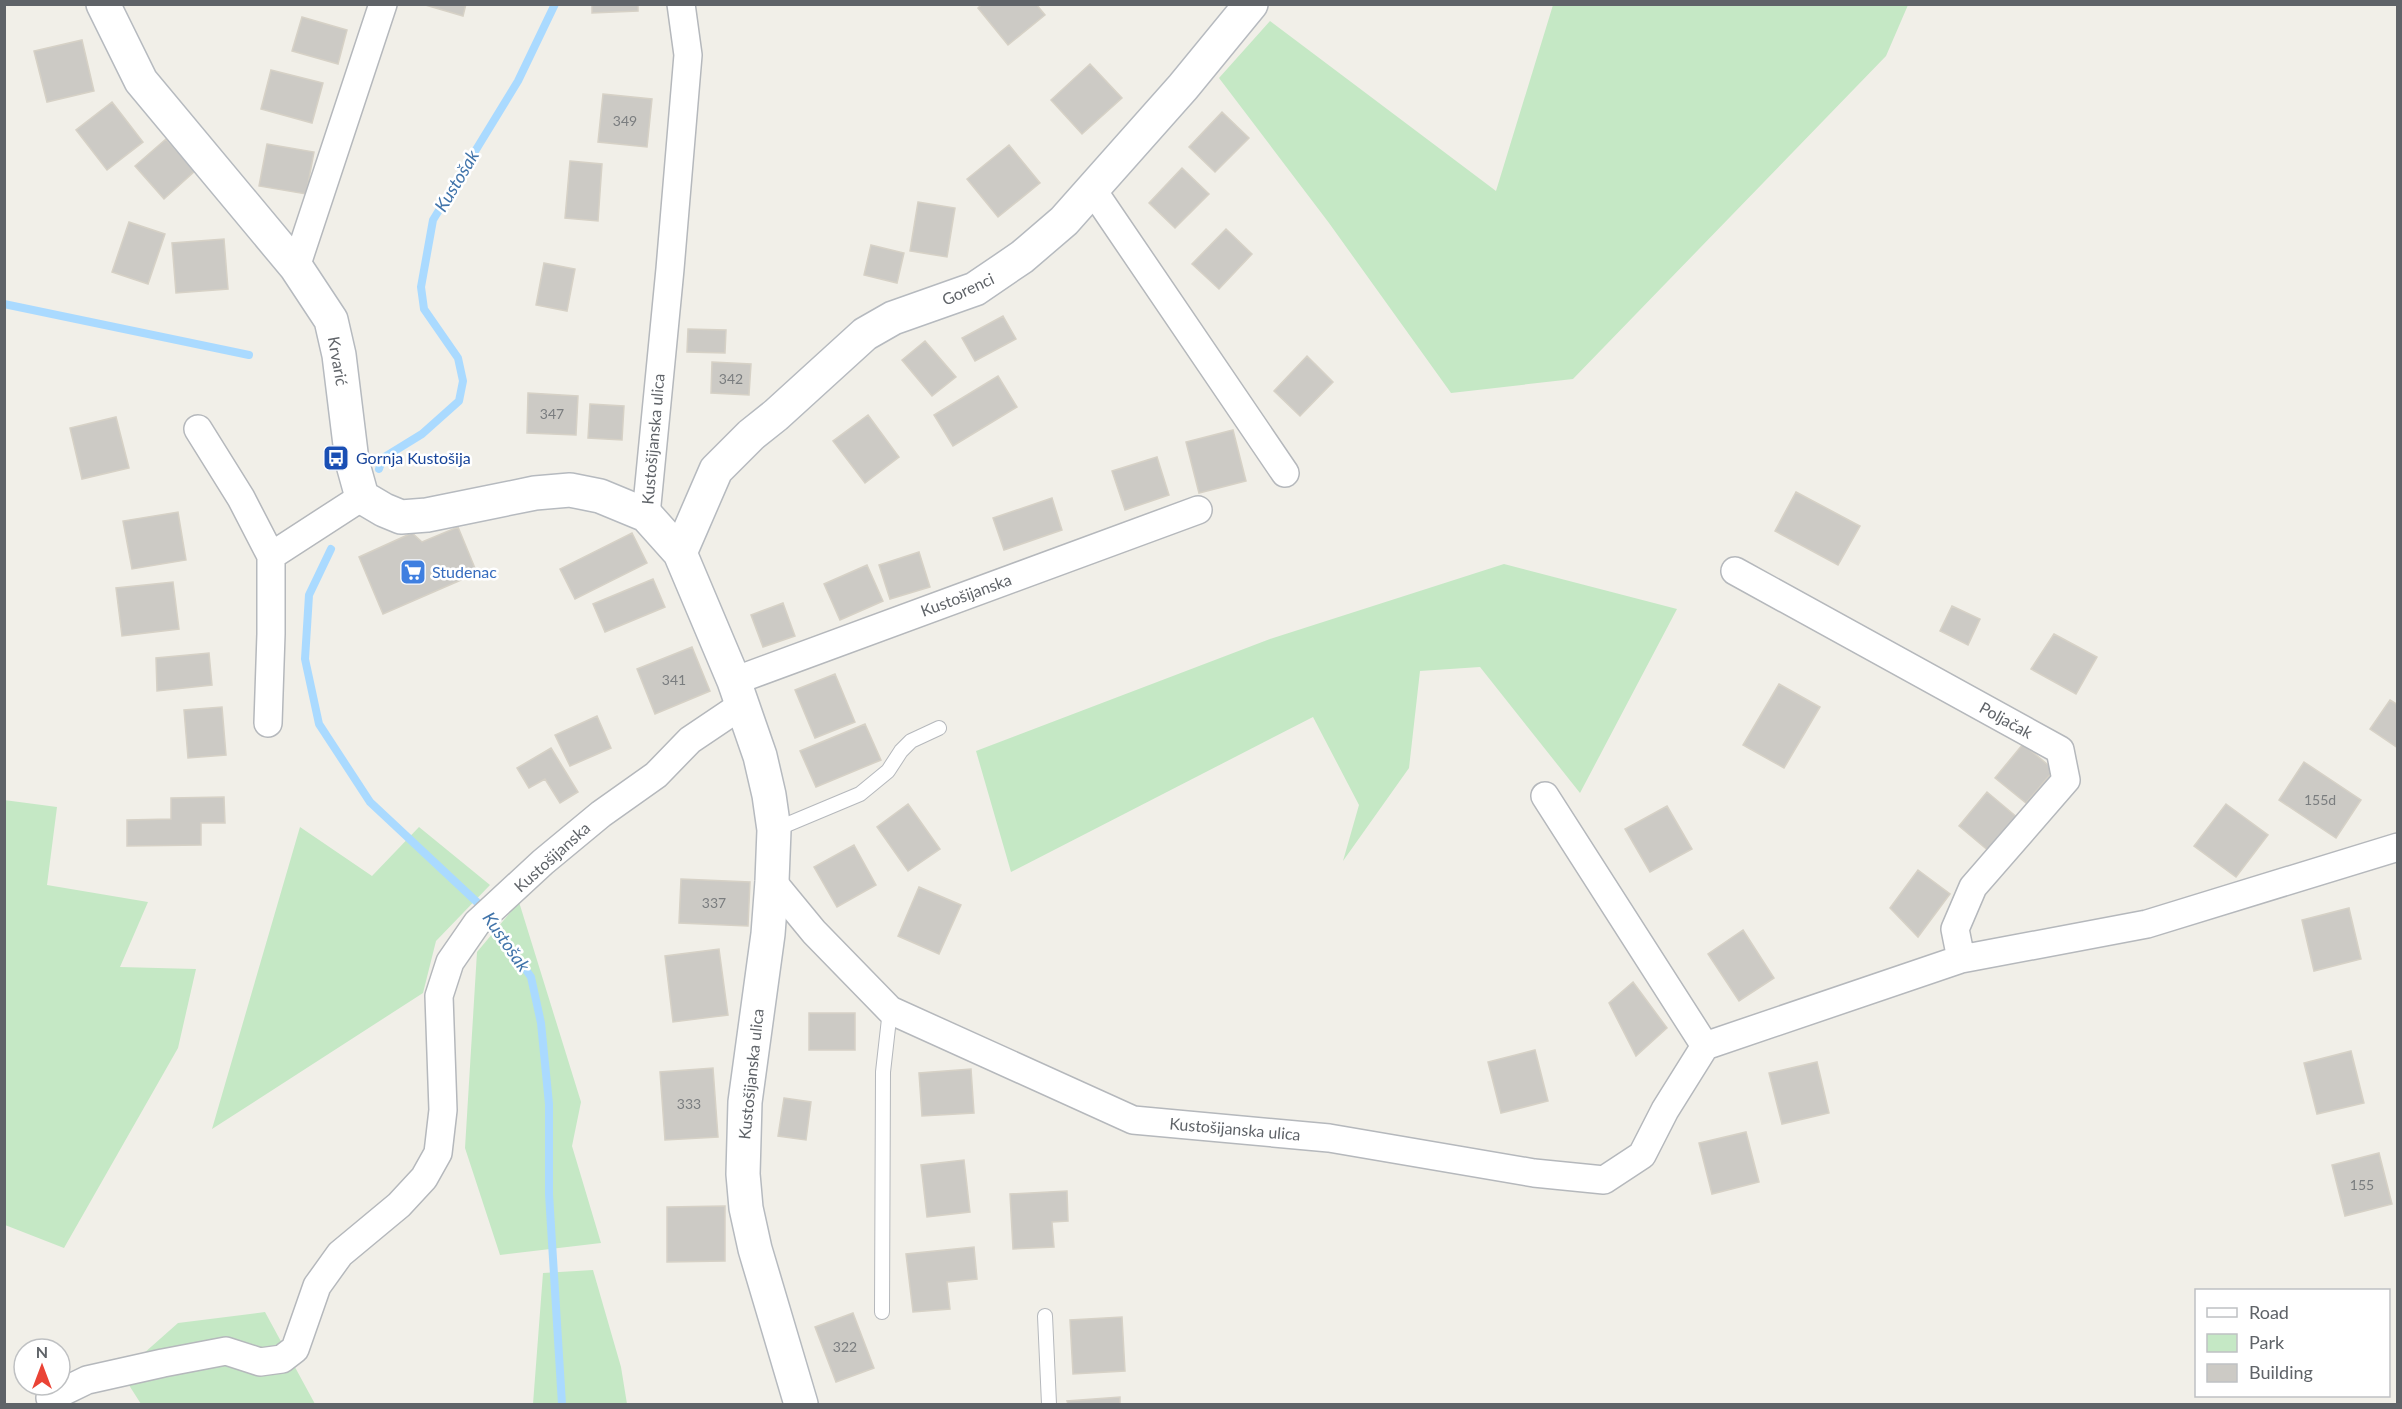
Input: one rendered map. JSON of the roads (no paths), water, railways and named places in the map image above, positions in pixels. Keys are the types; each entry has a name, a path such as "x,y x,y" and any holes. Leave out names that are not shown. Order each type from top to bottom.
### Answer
{"street":[{"name":"Krvarić","path":"103,4 141,81 296,267 331,320 339,355 352,461 362,497"},
{"path":"296,267 382,4"},
{"name":"Kustošijanska ulica","path":"681,4 688,55 646,515 680,553 738,693 760,756 769,795 774,830 772,881 768,934 745,1102 743,1174 746,1208 756,1250 801,1404"},
{"name":"Gorenci","path":"680,553 716,470 751,435 865,334 893,318 975,290 997,276 1064,221 1183,87 1251,4"},
{"path":"1092,189 1285,473"},
{"path":"198,429 241,498 271,556 272,634 268,723"},
{"path":"271,556 362,497 402,517 438,513 535,493 570,490 600,496 646,515"},
{"name":"Kustošijanska","path":"50,1398 87,1380 163,1363 226,1352 260,1362 282,1359 295,1349 317,1286 340,1254 399,1205 424,1178 438,1153 443,1110 439,996 450,962 477,923 543,862 601,814 656,775 738,693 1198,510"},
{"name":"Poljačak","path":"1735,571 2060,750 2066,780 1973,887 1955,929 1961,959"},
{"path":"1545,796 1705,1046 1961,959 2147,924 2397,847"},
{"name":"Kustošijanska ulica","path":"772,881 814,932 890,1010 1133,1120 1329,1138 1534,1173 1604,1180 1642,1155 1665,1110 1705,1046"}],"lane":[{"path":"774,830 860,794 888,771 901,751 911,741 939,729"},
{"path":"882,1312 884,1072 890,1010"},
{"path":"1045,1317 1049,1404"}],"waterway":[{"name":"Kustošak","path":"379,469 383,458 422,434 459,401 463,381 458,358 424,309 421,287 433,220 518,81 555,4"},
{"path":"4,304 249,355"},
{"name":"Kustošak","path":"331,549 309,595 305,659 319,724 370,802 479,904 531,977 541,1023 549,1104 549,1194 562,1404"}],"place":[{"name":"Gornja Kustošija","path":"336,458"},
{"name":"Studenac","path":"413,572"}]}
